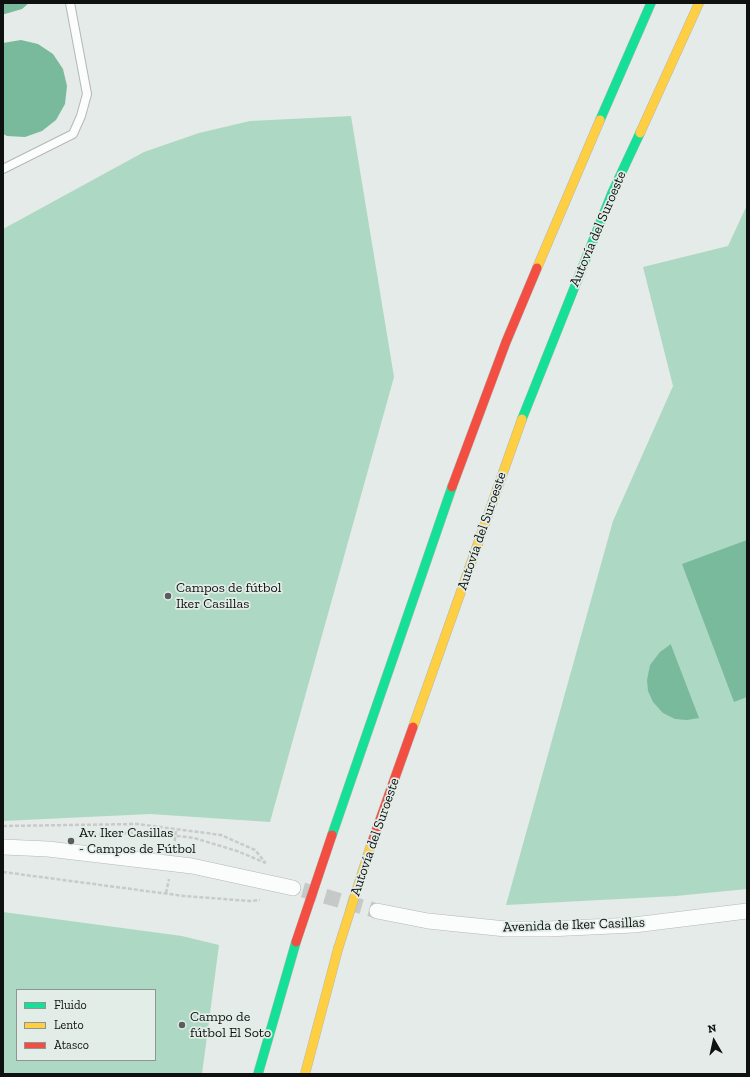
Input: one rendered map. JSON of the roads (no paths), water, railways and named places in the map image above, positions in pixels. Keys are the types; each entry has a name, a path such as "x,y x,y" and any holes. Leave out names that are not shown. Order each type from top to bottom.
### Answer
{"highway":[{"path":"258,1074 296,942 438,525 506,342 582,160 651,3"},
{"name":"Autovía del Suroeste","path":"305,1074 338,949 371,845 530,396 612,193 699,3"}],"street":[{"path":"3,847 48,849 192,866 293,888"},
{"name":"Avenida de Iker Casillas","path":"377,911 428,921 506,929 634,925 747,911"}],"lane":[{"path":"3,169 73,134 81,116 87,94 70,3"}],"tunnel":[{"path":"303,890 377,911"}],"place":[{"name":"Campos de fútbol Iker Casillas","path":"168,596"},
{"name":"Av. Iker Casillas - Campos de Fútbol","path":"71,841"},
{"name":"Campo de fútbol El Soto","path":"182,1025"}]}
